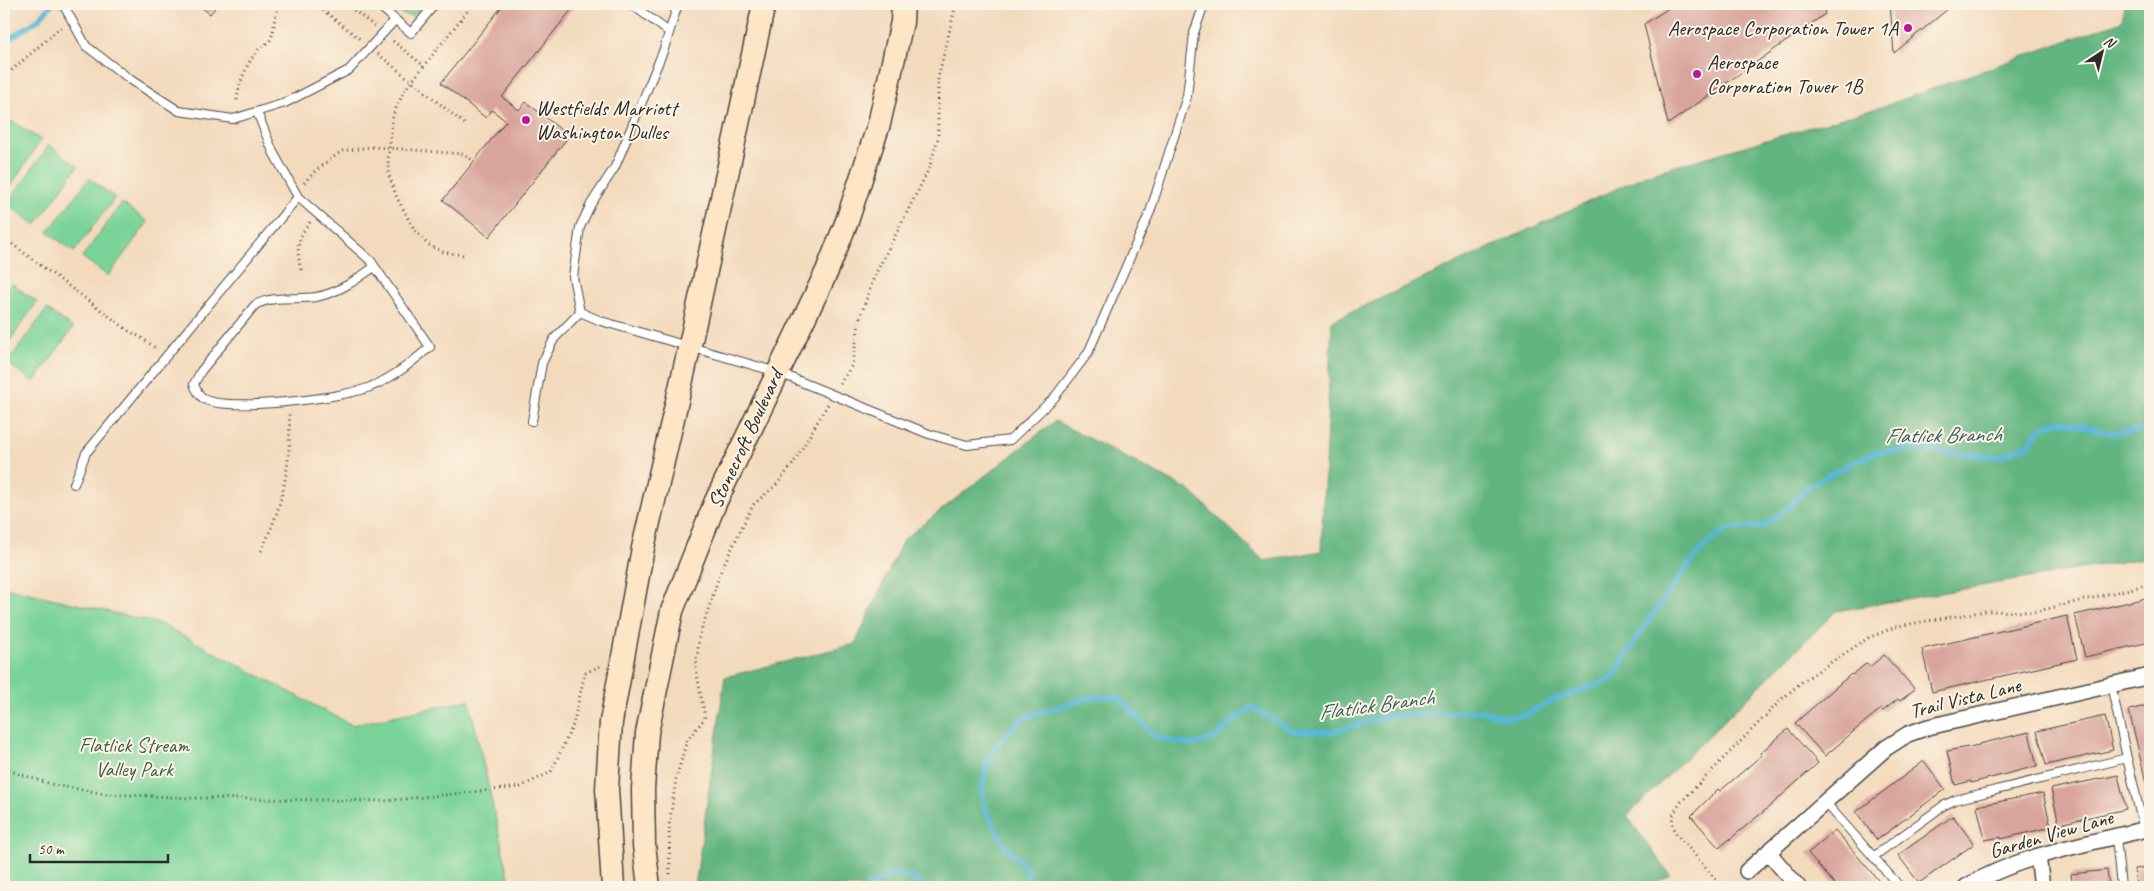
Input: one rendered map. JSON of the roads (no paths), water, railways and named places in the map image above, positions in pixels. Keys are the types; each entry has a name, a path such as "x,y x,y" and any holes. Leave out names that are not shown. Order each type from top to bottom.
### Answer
{"main road":[{"path":"613,887 607,789 611,722 643,548 690,345 764,4"},
{"name":"Stonecroft Boulevard","path":"650,887 644,845 643,789 647,733 668,627 683,582 715,503 827,271 862,181 879,124 902,22 902,4"}],"street":[{"name":"Trail Vista Lane","path":"1747,871 1886,748 1918,730 2150,676"},
{"name":"Garden View Lane","path":"1966,887 1993,871 2038,856 2147,829"},
{"path":"1768,852 1798,887"},
{"path":"2038,856 2042,887"}],"lane":[{"path":"63,4 86,46 131,80 179,111 234,120 285,103 349,70 395,20"},
{"path":"377,4 411,33 435,4"},
{"path":"631,4 669,32"},
{"path":"580,312 573,277 580,227 591,204 615,166 664,49 678,4"},
{"path":"580,312 601,321 690,345 777,372 929,434 967,445 1010,440 1054,398 1088,353 1150,212 1187,96 1194,33 1204,4"},
{"path":"258,112 273,152 296,195 315,214 361,252 374,267 430,347 388,378 368,388 287,402 215,402 204,399 197,392 194,384 201,371 255,305 263,301 330,294 374,267"},
{"path":"74,484 86,453 296,195"},
{"path":"532,421 542,363 554,339 580,312"},
{"path":"2110,686 2127,758 2147,829"},
{"path":"1873,857 1942,806 1955,800 2127,758"},
{"path":"1825,802 1900,887"},
{"path":"2116,837 2122,887"}],"waterway":[{"path":"4,42 38,20 52,4"},
{"name":"Flatlick Branch","path":"1024,887 1028,876 1026,867 1003,844 985,808 982,788 988,759 998,744 1023,718 1092,697 1118,697 1154,737 1192,745 1215,738 1252,707 1292,731 1331,732 1389,716 1480,711 1509,718 1526,715 1553,700 1612,679 1644,627 1690,563 1710,541 1729,529 1762,527 1786,510 1807,487 1852,463 1877,452 1920,450 2000,457 2028,445 2042,427 2061,421 2110,433 2145,430 2150,427"},
{"name":"Flatlick Branch","path":"867,887 896,873 918,880 923,887"}],"place":[{"name":"Aerospace Corporation Tower 1A","path":"1908,28"},
{"name":"Aerospace Corporation Tower 1B","path":"1697,74"},
{"name":"Westfields Marriott Washington Dulles","path":"526,120"}],"park label":[{"name":"Flatlick Stream Valley Park","path":"134,757"}]}
